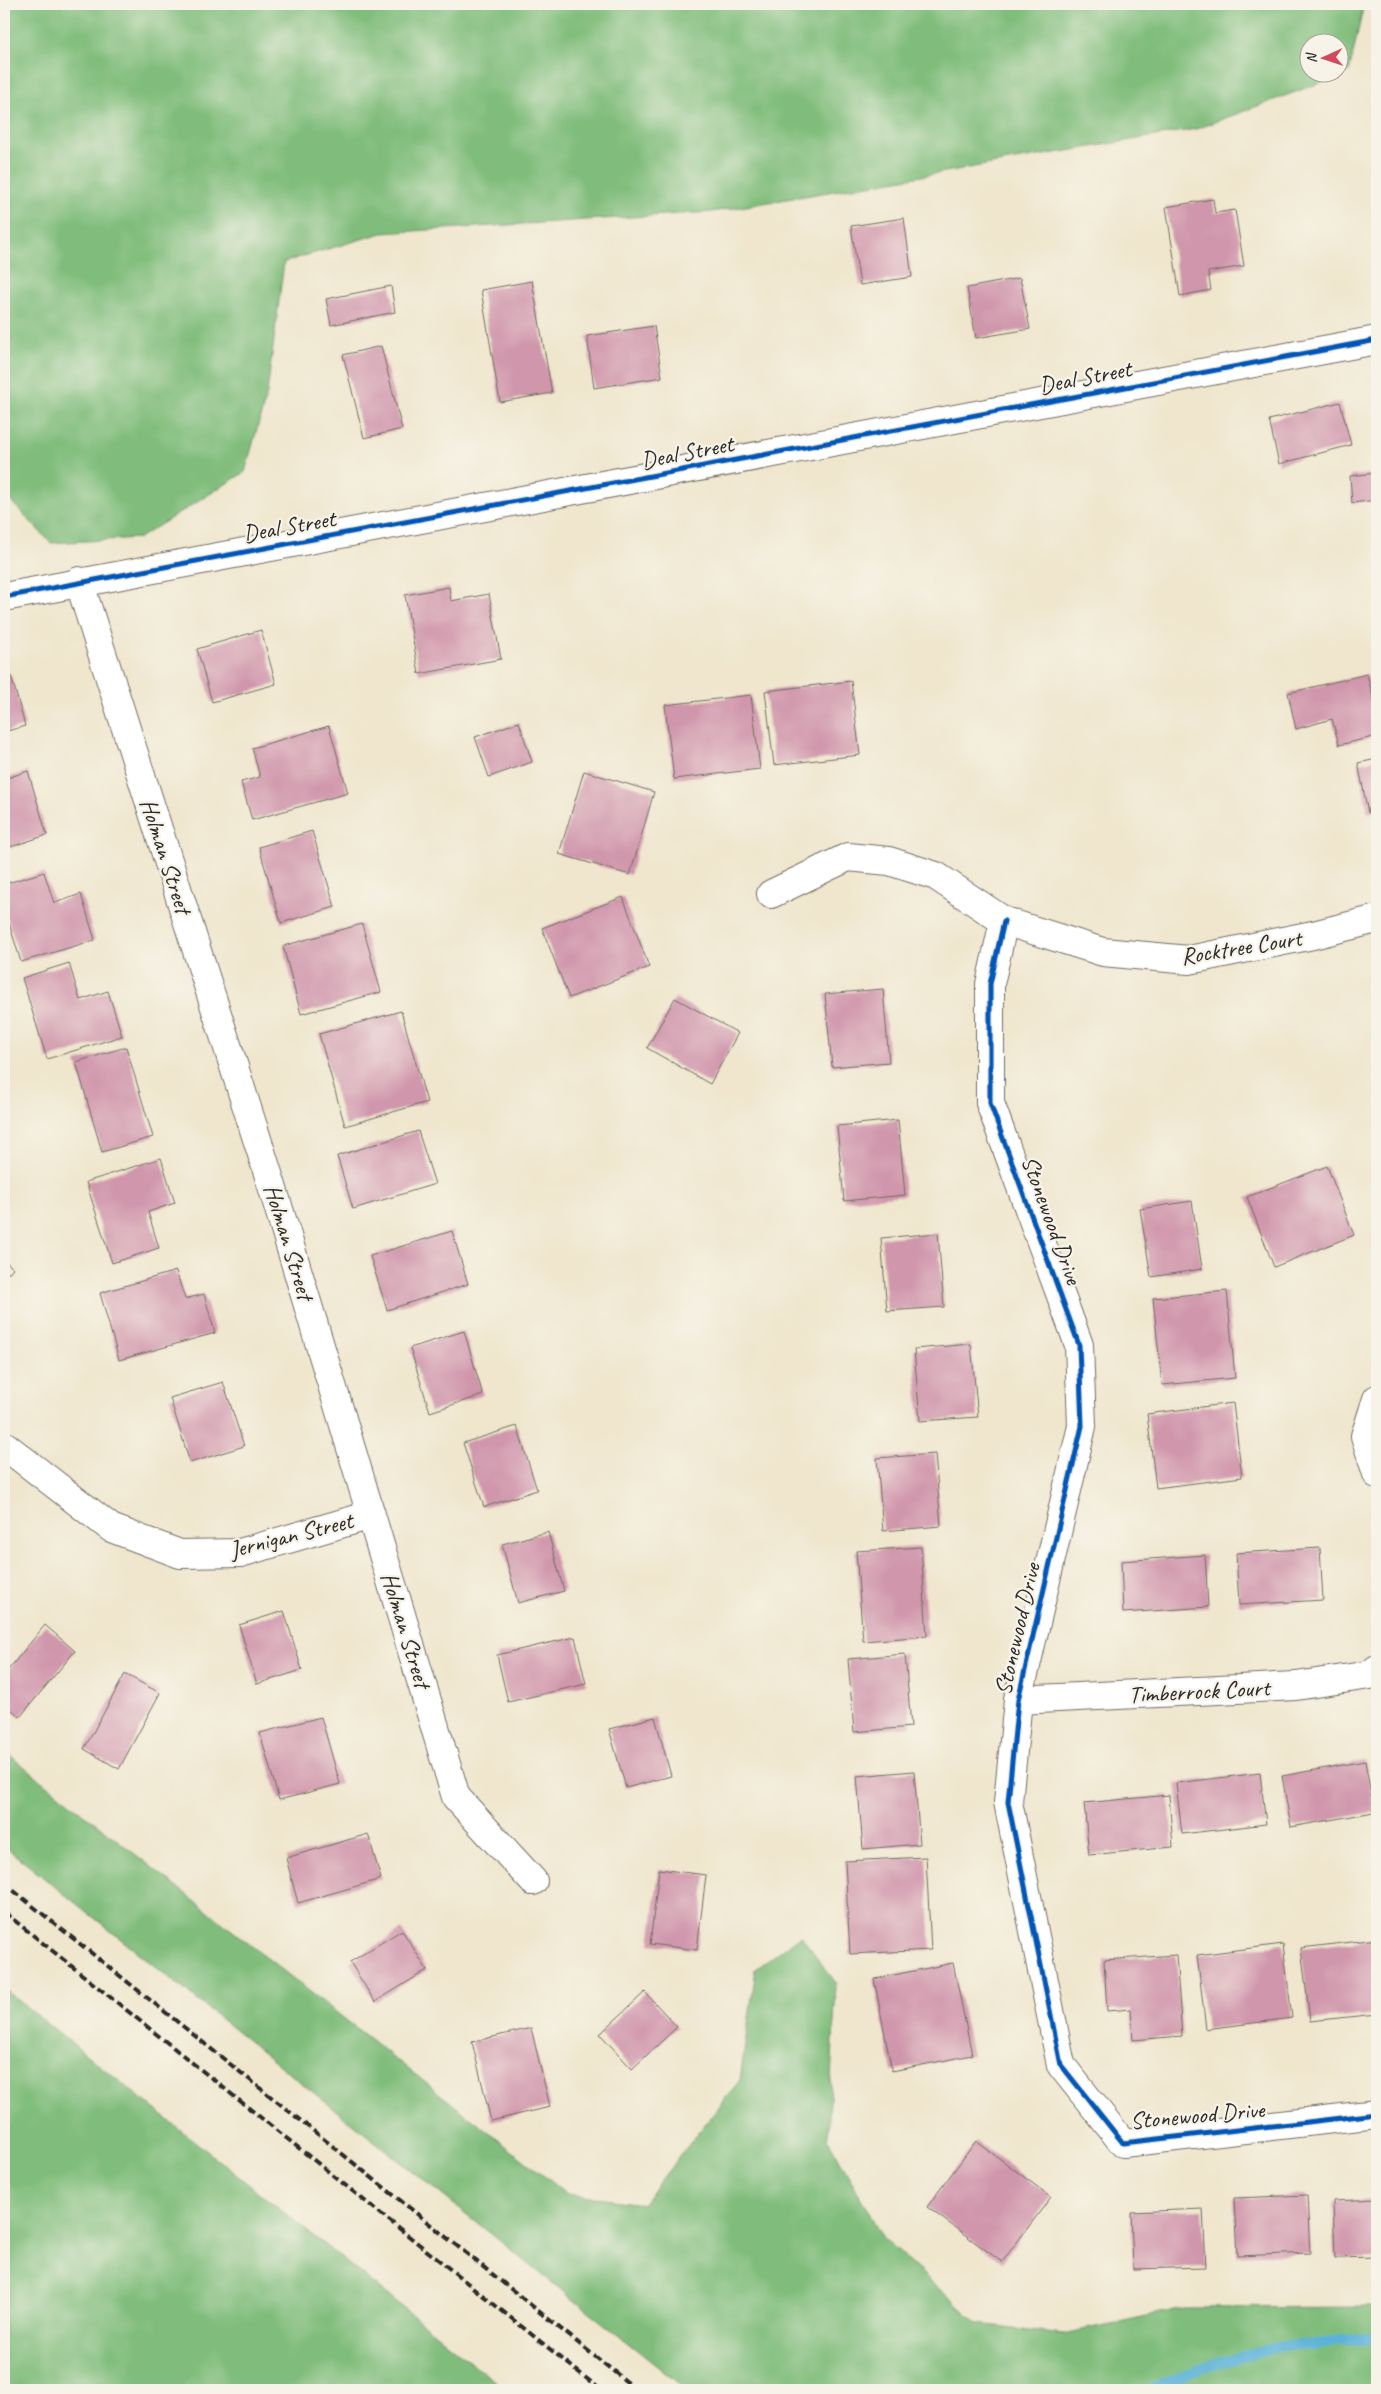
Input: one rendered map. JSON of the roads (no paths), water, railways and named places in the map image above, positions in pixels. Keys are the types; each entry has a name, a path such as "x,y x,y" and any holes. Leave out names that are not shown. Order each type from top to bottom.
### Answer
{"street":[{"name":"Deal Street","path":"4,597 79,581 375,528 1377,340"},
{"name":"Holman Street","path":"79,581 272,1186 456,1797 533,1881"},
{"name":"Rocktree Court","path":"771,894 848,857 889,861 936,876 1004,921 1103,952 1189,960 1313,935 1377,919"},
{"name":"Stonewood Drive","path":"1004,921 990,984 990,1103 1079,1344 1082,1426 1018,1700 1008,1802 1061,2065 1123,2143 1377,2114"},
{"path":"1377,1399 1365,1436 1377,1474"},
{"name":"Jernigan Street","path":"4,1445 111,1528 180,1554 240,1553 371,1515"},
{"name":"Timberrock Court","path":"1018,1700 1296,1686 1370,1675 1377,1670"}],"waterway":[{"path":"1151,2390 1201,2368 1275,2348 1377,2337"}],"railway":[{"path":"4,1883 637,2390"},
{"path":"4,1912 601,2390"}]}
